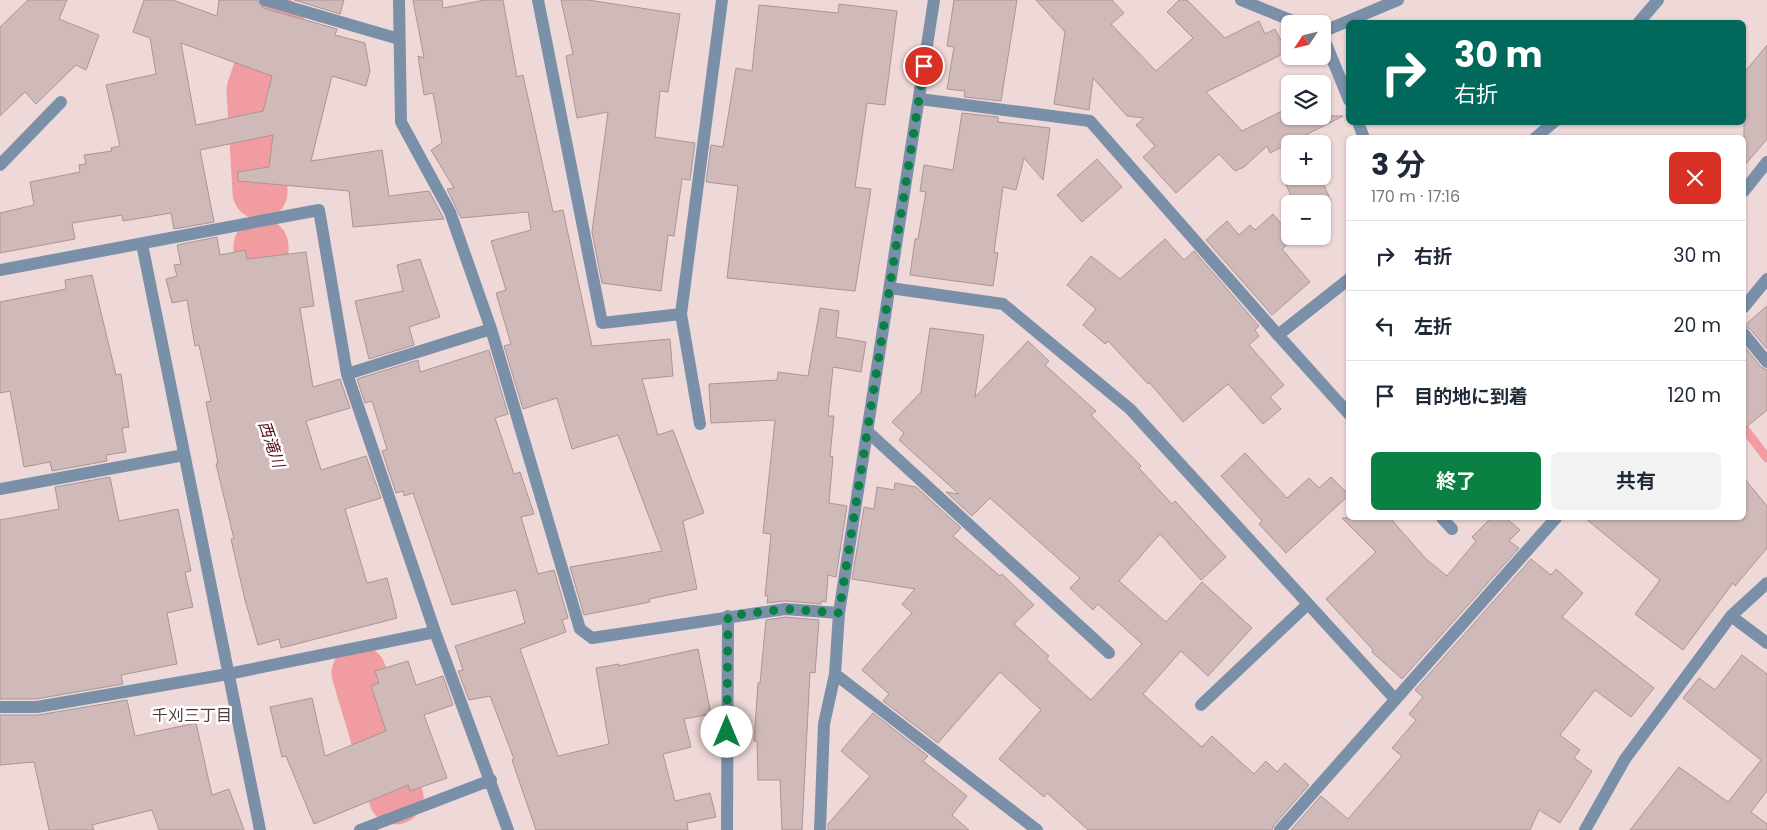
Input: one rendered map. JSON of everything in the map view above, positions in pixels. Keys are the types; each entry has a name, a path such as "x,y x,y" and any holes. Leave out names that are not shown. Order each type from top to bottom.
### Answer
{"street":[{"path":"265,0 399,38"},
{"path":"399,0 401,122 450,212 491,329 580,629 592,638 728,616 785,609 839,613"},
{"path":"538,0 602,323 682,314"},
{"path":"700,424 682,314 722,0"},
{"path":"820,830 824,724 835,674 839,613 934,0"},
{"path":"1241,0 1281,16"},
{"path":"1352,20 1398,0"},
{"path":"1641,20 1658,0"},
{"path":"1331,29 1346,23"},
{"path":"1331,55 1346,93"},
{"path":"920,99 1090,121 1346,411"},
{"path":"0,165 61,102"},
{"path":"1539,135 1550,125"},
{"path":"1746,190 1763,177 1767,162"},
{"path":"0,270 320,210 347,374 435,632 508,830"},
{"path":"142,244 260,830"},
{"path":"1746,305 1767,279"},
{"path":"1278,335 1346,281"},
{"path":"890,288 1003,304 1130,409 1395,699"},
{"path":"347,374 491,329"},
{"path":"1746,336 1767,362"},
{"path":"868,432 1109,653"},
{"path":"0,488 184,455"},
{"path":"1444,520 1452,529"},
{"path":"1280,830 1554,520"},
{"path":"1585,830 1625,758 1731,616 1767,584"},
{"path":"1201,705 1308,604"},
{"path":"727,830 728,616"},
{"path":"1731,616 1767,643"},
{"path":"0,707 37,707 228,674 435,632"},
{"path":"835,674 1037,830"},
{"path":"360,830 491,780"}],"building":[{"path":"28,0 67,0 59,19 99,35 86,70 76,65 36,104 25,92 0,116 0,27"},
{"path":"144,0 173,0 217,16 219,0 257,0 263,8 337,29 335,35 365,43 370,71 366,86 332,76 311,161 382,150 389,196 429,191 444,219 353,227 349,191 238,181 238,172 269,167 273,135 200,150 214,222 174,229 171,213 123,221 122,215 72,223 75,239 0,253 0,213 34,205 30,182 80,172 79,165 86,164 84,155 112,151 111,148 120,146 106,85 156,74 150,38 133,32","holes":["181,43 272,76 263,111 196,125"]},
{"path":"294,0 344,0 340,14"},
{"path":"413,0 442,0 443,8 485,0 503,0 517,77 523,75 553,212 563,210 592,346 670,339 673,376 642,379 658,435 673,430 704,513 683,521 697,589 649,599 650,602 584,615 570,567 662,551 618,435 572,449 557,398 523,409 504,346 511,344 496,293 506,290 491,241 531,230 528,212 461,218 447,189 454,188 431,150 442,143 433,93 424,95 418,56 424,58"},
{"path":"561,0 588,0 680,14 668,92 660,91 655,137 695,143 690,180 682,179 674,236 668,235 661,291 602,283 592,232 608,112 577,118 566,56 573,54"},
{"path":"954,0 1017,0 1001,101 964,97 965,91 947,89 954,47 947,46"},
{"path":"1036,0 1112,0 1124,13 1111,24 1156,71 1193,38 1167,12 1179,0 1187,0 1225,38 1259,21 1265,34 1275,29 1281,40 1281,55 1206,92 1242,131 1281,112 1281,125 1325,125 1306,135 1281,135 1281,147 1270,153 1267,146 1244,167 1235,171 1219,154 1176,193 1143,157 1155,146 1136,125 1144,118 1127,116 1093,78 1089,110 1054,104 1065,32"},
{"path":"839,4 897,11 885,105 867,103 855,187 871,189 855,291 727,278 738,186 706,182 711,145 723,147 736,68 752,71 759,5 838,13"},
{"path":"1767,45 1767,139 1746,164 1744,125 1746,125 1746,71"},
{"path":"962,113 998,117 998,122 1050,128 1043,180 1024,158 1016,190 1003,187 994,252 998,253 993,286 910,275 915,239 918,239 926,192 920,191 924,165 953,170"},
{"path":"1331,116 1343,116 1331,122"},
{"path":"1097,159 1122,187 1082,222 1057,195"},
{"path":"1286,185 1324,185 1328,195 1291,195"},
{"path":"1273,214 1281,224 1281,245 1287,245 1282,249 1310,282 1272,315 1206,240 1227,221 1239,235 1250,225 1255,230"},
{"path":"217,237 220,255 245,250 247,259 306,252 314,306 300,308 313,387 340,379 350,408 306,421 321,470 366,456 381,498 345,509 367,583 387,578 397,618 281,648 279,639 258,645 245,600 231,539 234,539 216,464 218,463 206,402 211,401 199,345 195,346 187,300 172,303 166,279 177,276 174,265 181,264 177,245"},
{"path":"1165,239 1184,260 1194,251 1259,326 1255,330 1259,336 1249,345 1284,385 1270,397 1281,409 1263,424 1228,384 1183,422 1149,382 1148,384 1108,341 1105,344 1083,325 1096,309 1067,285 1091,256 1120,279"},
{"path":"420,259 440,317 409,327 414,345 369,359 355,301 403,291 397,265"},
{"path":"92,275 116,375 121,374 129,427 122,428 126,452 106,455 107,461 52,471 50,462 24,467 10,391 0,393 0,302 66,289 65,280"},
{"path":"1767,306 1767,349 1750,329 1746,327 1746,324"},
{"path":"820,308 839,311 836,337 866,342 861,372 833,367 828,416 834,416 830,456 833,457 829,503 847,506 836,577 828,575 826,602 821,601 821,604 785,601 767,603 768,596 765,596 771,534 763,533 775,420 711,423 709,384 777,380 778,372 808,376"},
{"path":"930,328 984,335 975,397 1028,341 1049,361 1045,365 1096,411 1091,415 1141,466 1139,468 1172,504 1175,501 1226,557 1201,580 1160,534 1119,581 1166,622 1202,582 1252,628 1208,676 1181,651 1143,694 1202,747 1212,736 1254,774 1266,761 1277,772 1285,763 1309,785 1274,825 1272,830 1088,830 1047,793 1044,797 999,759 1041,710 1000,672 938,743 883,701 889,694 862,670 912,613 902,604 915,589 852,579 864,507 874,509 877,487 894,490 895,483 916,487 961,528 953,536 1000,576 1002,574 1034,605 1014,624 1049,656 1046,659 1091,700 1142,644 1098,604 1093,610 1070,588 1080,578 990,498 972,516 946,492 959,494 899,440 904,433 892,422 921,392"},
{"path":"1746,348 1761,367 1767,370 1767,410 1746,427"},
{"path":"489,350 508,414 495,418 514,474 520,472 534,514 521,517 538,574 554,570 568,618 562,620 566,632 520,649 558,756 609,744 596,668 619,664 619,666 698,649 711,714 684,719 691,747 663,754 675,801 710,793 716,817 687,823 688,830 536,830 512,760 514,759 490,696 469,700 458,671 463,670 455,646 525,623 516,590 452,605 413,493 404,496 403,491 396,493 382,451 387,449 372,401 365,403 357,379 418,360 420,372"},
{"path":"1245,453 1287,498 1309,478 1319,488 1331,477 1346,492 1346,498 1286,553 1259,524 1262,521 1221,476"},
{"path":"110,477 119,521 178,509 191,571 185,572 193,607 167,613 177,664 121,675 123,684 36,699 0,699 0,520 59,509 55,487"},
{"path":"1746,480 1767,506 1767,548 1735,586 1733,583 1683,650 1635,614 1660,580 1587,520 1746,520"},
{"path":"1342,518 1346,518 1346,520 1392,520 1426,559 1447,576 1476,541 1472,537 1489,520 1508,520 1520,530 1509,541 1519,548 1402,679 1372,652 1373,650 1326,599 1376,552"},
{"path":"1531,559 1551,575 1556,569 1583,593 1562,617 1654,688 1631,717 1595,690 1560,735 1580,750 1574,758 1592,771 1560,823 1539,810 1530,830 1291,830 1321,796 1348,819 1402,756 1392,748 1416,720 1409,714 1423,697 1415,690"},
{"path":"785,617 819,620 815,673 810,672 802,830 782,830 780,780 758,780 757,741 754,741 758,683 760,683 766,620"},
{"path":"1742,655 1767,674 1767,791 1751,812 1767,824 1767,830 1630,830 1679,767 1728,802 1761,760 1683,698 1699,678 1715,690"},
{"path":"408,661 416,685 443,676 453,705 424,715 447,778 410,791 408,785 314,824 286,756 282,757 270,707 312,698 325,756 386,731 371,686 379,683 375,671"},
{"path":"127,700 135,736 196,723 212,795 229,789 244,830 159,830 152,810 92,825 94,830 49,830 34,762 0,765 0,715 38,715"},
{"path":"873,713 928,756 923,761 967,796 952,815 969,830 828,830 828,824 870,776 841,751"}],"waterway":[{"name":"西滝川","path":"260,192 254,90 277,24"},
{"name":"西滝川","path":"261,246 261,333"},
{"path":"1746,431 1767,458"},
{"name":"西滝川","path":"359,673 396,797"}],"district":[{"name":"千刈三丁目","path":"192,715"}],"route":[{"path":"727,732 728,616 785,609 839,613 924,66"}]}
